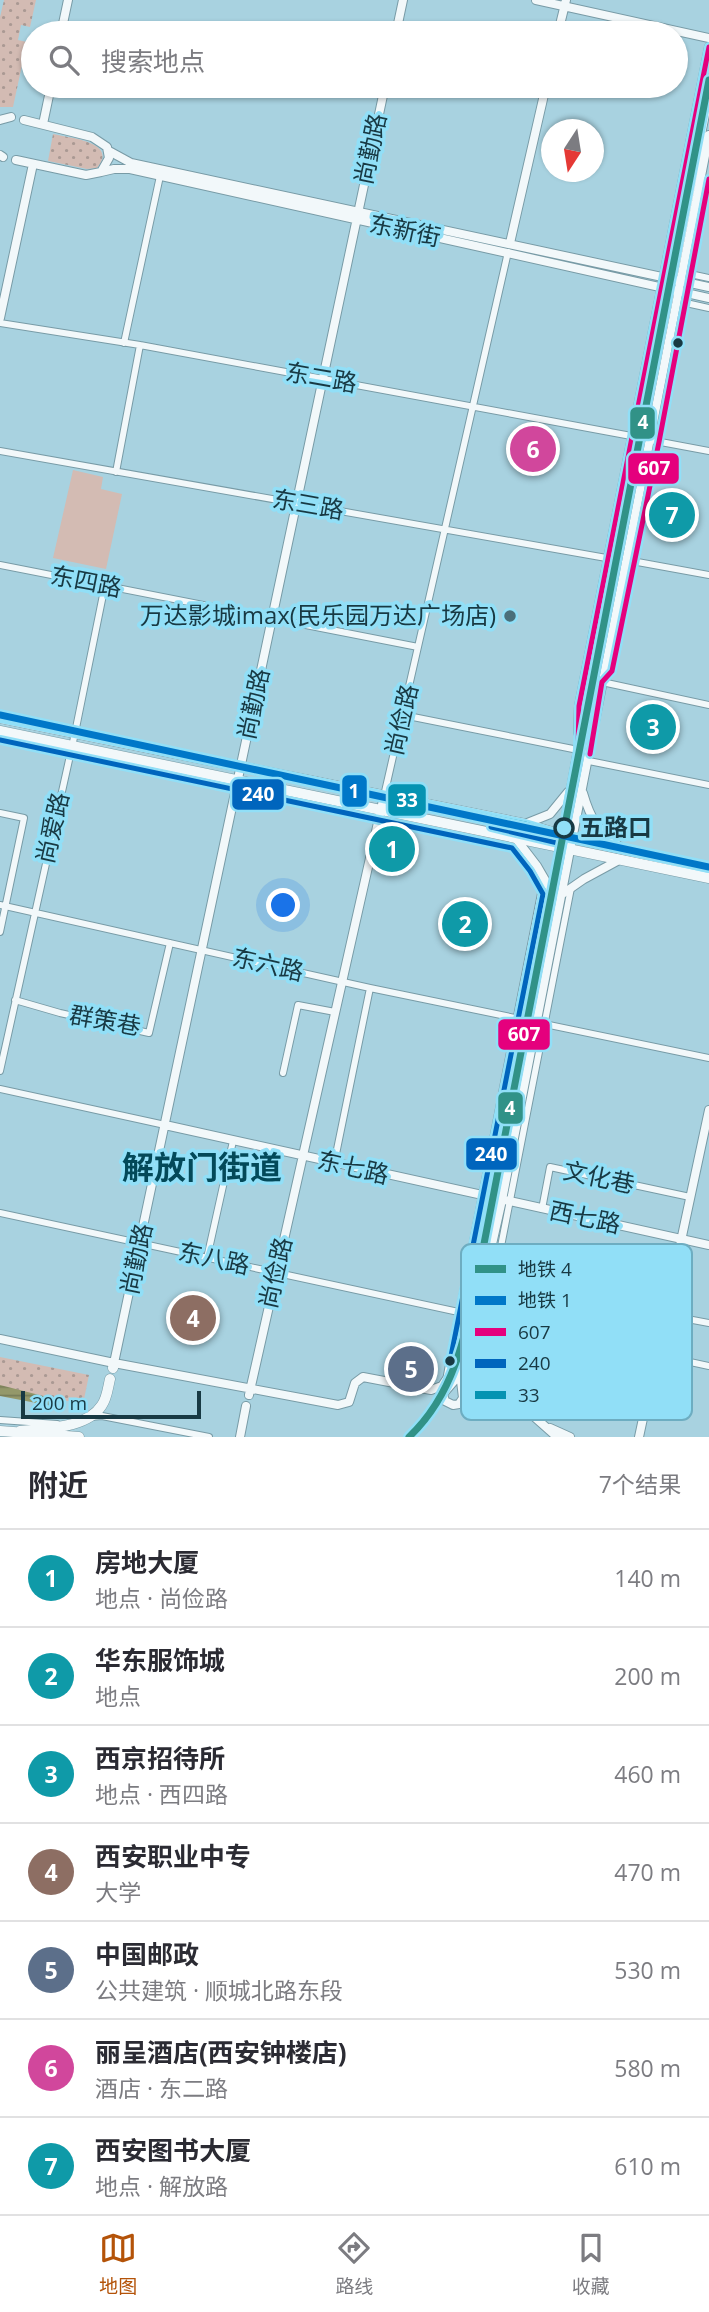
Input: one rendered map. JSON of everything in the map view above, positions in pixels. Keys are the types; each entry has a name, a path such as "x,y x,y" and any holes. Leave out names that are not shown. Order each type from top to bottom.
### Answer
{"main road":[{"path":"64,21 68,0"},
{"path":"399,21 403,0"},
{"path":"536,0 565,3 639,21"},
{"path":"561,21 565,3"},
{"path":"688,33 709,38"},
{"path":"578,750 579,706 587,668 612,559 646,439 677,293 709,47"},
{"path":"567,836 589,761 630,560 646,439 677,293 709,94"},
{"path":"43,124 48,98"},
{"name":"尚勤路","path":"114,1366 382,98"},
{"name":"尚俭路","path":"509,248 543,98"},
{"path":"0,120 11,117"},
{"name":"东新街","path":"24,120 92,137 109,151 131,163 357,216"},
{"path":"679,279 709,135"},
{"path":"101,172 107,164 109,151"},
{"name":"东新街","path":"16,160 86,175 123,169 709,287"},
{"path":"0,320 33,164"},
{"name":"东新街","path":"509,248 677,293 709,298"},
{"path":"491,1244 536,1023 567,836 570,790 597,660 612,559"},
{"path":"587,668 597,660"},
{"path":"0,718 525,824 620,855 709,878"},
{"path":"0,731 517,840 709,868"},
{"path":"525,824 550,814 570,790"},
{"path":"582,790 591,818 620,855"},
{"name":"尚俭路","path":"249,1392 384,796"},
{"path":"517,840 557,894"},
{"path":"557,894 571,888 620,855"},
{"path":"681,1244 709,1110"},
{"name":"东七路","path":"165,1125 502,1200"},
{"name":"西七路","path":"502,1200 709,1245"},
{"path":"0,1339 114,1366 249,1392 343,1405 349,1402 355,1382 363,1377 431,1390 442,1386 446,1380"},
{"path":"461,1358 455,1380 443,1394 444,1401 453,1405 459,1404 461,1398"},
{"path":"20,1432 89,1417 102,1406 110,1379"},
{"path":"240,1437 246,1406"},
{"path":"538,1420 557,1437"},
{"path":"544,1425 570,1437"},
{"path":"0,1431 79,1437"}],"street":[{"path":"124,344 160,176"},
{"path":"709,179 679,279 709,278"},
{"name":"尚俭路","path":"384,796 509,248"},
{"path":"677,293 709,308"},
{"name":"东二路","path":"0,320 709,451"},
{"path":"116,472 140,345"},
{"name":"东三路","path":"0,451 612,559"},
{"path":"630,560 709,575"},
{"name":"东四路","path":"0,565 418,647"},
{"name":"尚爱路","path":"0,1071 105,585"},
{"path":"603,682 709,705"},
{"path":"403,715 578,750"},
{"path":"589,761 709,785"},
{"path":"0,813 24,818 3,906 0,932"},
{"path":"472,1244 544,878"},
{"path":"496,1244 502,1200 536,1023 571,888"},
{"name":"东六路","path":"3,906 370,988 709,1058"},
{"name":"群策巷","path":"15,1000 149,1033 170,943"},
{"path":"334,1164 370,988"},
{"path":"283,1073 298,1005 335,1012"},
{"name":"东七路","path":"0,1089 165,1125"},
{"path":"207,1258 233,1141"},
{"name":"文化巷","path":"542,1209 550,1167 690,1197"},
{"name":"东八路","path":"0,1213 461,1313"},
{"path":"446,1380 461,1298"},
{"path":"89,1417 102,1416 209,1437"},
{"path":"0,1420 62,1425"}],"shaded area":[{"path":"4,0 36,0 31,21 21,21 18,40 21,41 21,70 13,107 0,107 0,17"},
{"path":"53,134 97,147 102,152 102,159 97,168 87,169 48,161"},
{"path":"73,470 103,477 101,489 122,494 106,569 53,558"},
{"path":"0,1357 89,1375 83,1404 0,1388"},
{"path":"0,1385 59,1400 57,1407 0,1396"}],"metro line":[{"name":"4","path":"484,1244 709,80"},
{"name":"1","path":"0,715 709,867"},
{"name":"4","path":"409,1437 441,1396 461,1346"}],"transit line":[{"name":"607","path":"483,1244 578,750 579,706 709,47"},
{"name":"607","path":"590,754 602,682 612,671 709,179"},
{"name":"33","path":"0,718 525,824 572,838 709,868"},
{"name":"240","path":"0,740 512,848 543,894 473,1244"},
{"name":"240","path":"491,827 562,844 549,909"},
{"name":"240","path":"450,1361 461,1306"},
{"name":"607","path":"459,1363 461,1353"}],"place":[{"name":"丽呈酒店(西安钟楼店)","path":"533,449"},
{"name":"西安图书大厦","path":"672,515"},
{"name":"万达影城imax(民乐园万达广场店)","path":"510,616"},
{"name":"西京招待所","path":"653,727"},
{"name":"五路口","path":"564,828"},
{"name":"房地大厦","path":"392,849"},
{"name":"华东服饰城","path":"465,924"},
{"name":"西安职业中专","path":"193,1318"},
{"name":"中国邮政","path":"411,1369"}],"district":[{"name":"解放门街道","path":"202,1168"}]}
